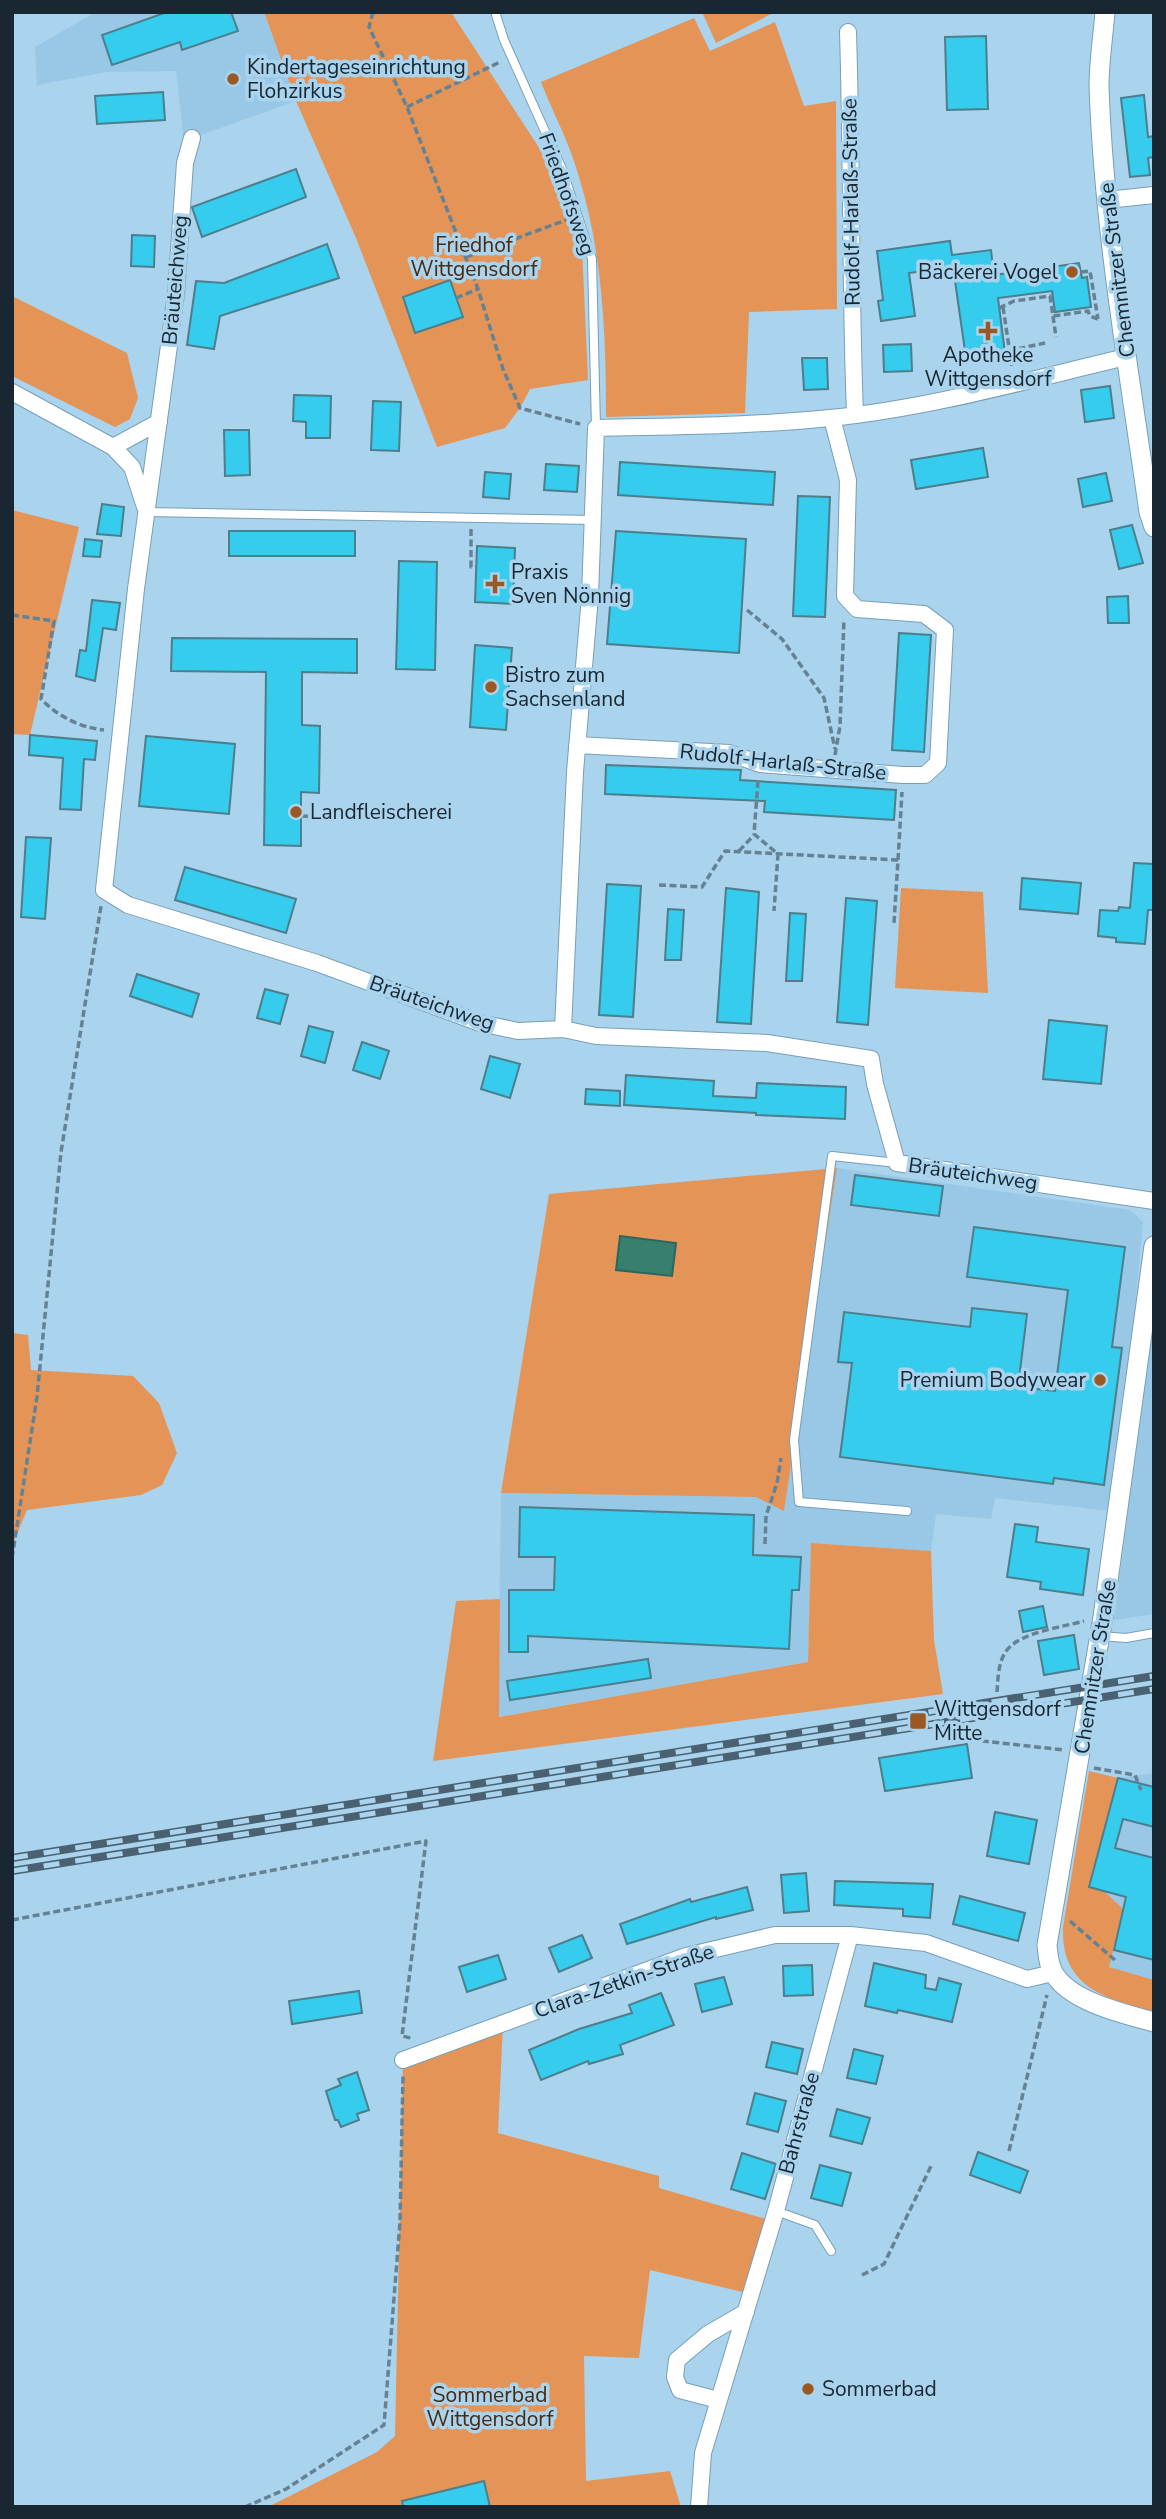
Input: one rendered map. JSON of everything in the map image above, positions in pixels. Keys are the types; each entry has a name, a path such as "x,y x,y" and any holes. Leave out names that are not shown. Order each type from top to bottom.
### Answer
{"street":[{"name":"Chemnitzer Straße","path":"1105,12 1099,84 1107,200 1126,357 1149,512 1154,527"},
{"name":"Rudolf-Harlaß-Straße","path":"848,32 855,414"},
{"name":"Bräuteichweg","path":"192,138 185,163 176,294 147,512 104,890 128,905 317,962 480,1023 518,1031 563,1029 596,1036 767,1044 871,1059 897,1163 1154,1201"},
{"path":"1107,200 1154,195"},
{"path":"563,1029 577,745 590,596 596,428 760,424 832,418 980,392 1126,357"},
{"name":"Bräuteichweg","path":"12,393 113,447 132,467 147,512"},
{"path":"832,418 848,481 845,596"},
{"path":"113,447 159,422"},
{"name":"Rudolf-Harlaß-Straße","path":"577,745 729,753 760,764 925,775 938,763 945,630 925,614 857,609 845,596"},
{"name":"Chemnitzer Straße","path":"1053,1973 1047,1945 1102,1626 1154,1246"},
{"name":"Clara-Zetkin-Straße","path":"403,2060 686,1956 775,1935 850,1935 926,1943 1027,1979 1053,1973"},
{"name":"Bahrstraße","path":"699,2507 703,2453 776,2211 850,1935"},
{"path":"1053,1973 1065,1987 1088,2001 1154,2022"},
{"path":"718,2400 680,2389 675,2378 677,2360 708,2334 746,2312"}],"lane":[{"name":"Friedhofsweg","path":"497,12 496,16 511,56 562,169 592,259 596,428"},
{"path":"147,512 471,520 593,520"},
{"path":"897,1163 832,1156 794,1440 799,1502 907,1511"},
{"path":"1102,1626 1126,1637 1154,1633"},
{"path":"776,2211 815,2225 831,2251"}],"path":[{"path":"373,12 369,26 407,107 466,257 503,369 520,408 596,428"},
{"path":"407,107 511,56"},
{"path":"466,257 578,214"},
{"path":"1053,316 1088,311 1090,316 1098,319 1090,271 1081,272"},
{"path":"456,298 478,289"},
{"path":"1015,383 1001,307 1014,301 1051,294 1056,337"},
{"path":"1009,351 1045,343"},
{"path":"471,520 471,566 476,567"},
{"path":"747,610 782,639 824,698 836,751 840,726 845,596"},
{"path":"12,615 54,621 41,699 55,713 85,727 121,731"},
{"path":"739,851 754,834 760,764"},
{"path":"894,923 903,775"},
{"path":"301,816 338,817"},
{"path":"754,834 778,854"},
{"path":"659,885 702,887 725,850 898,860"},
{"path":"774,911 778,854"},
{"path":"12,1558 37,1397 61,1152 104,890"},
{"path":"997,1692 999,1671 1006,1651 1015,1642 1036,1633 1102,1626"},
{"path":"972,1727 974,1740 1080,1758 1135,1775 1141,1790"},
{"path":"12,1920 426,1840 402,2035 428,2042 433,2049"},
{"path":"1052,1915 1066,1918 1116,1961"},
{"path":"1009,2151 1053,1973"},
{"path":"245,2507 286,2489 384,2425 400,2222 403,2060"},
{"path":"862,2275 884,2264 932,2164"}],"shaded area":[{"name":"Kindertageseinrichtung Flohzirkus","path":"96,12 264,12 296,101 184,141 176,71 107,72 37,85 35,47"},
{"path":"837,1168 1130,1210 1143,1222 1135,1310 1154,1312 1154,1614 1114,1620 1128,1513 995,1498 991,1519 936,1514 931,1551 812,1543 808,1662 498,1717 501,1493 756,1497 784,1511"},
{"path":"620,1236 676,1243 672,1276 616,1270"},
{"path":"1154,1773 1154,1980 1109,1967 1089,1887 1118,1778"}],"green space":[{"name":"Friedhof Wittgensdorf","path":"264,12 451,12 547,160 582,247 588,380 530,389 505,428 437,447 356,238 296,101"},
{"path":"702,12 775,12 716,43"},
{"path":"694,18 710,51 775,22 804,106 836,101 837,309 749,312 745,413 606,417 602,296 593,236 575,165 541,82"},
{"path":"12,296 127,353 138,398 130,419 115,427 12,376"},
{"path":"12,510 79,527 30,735 12,734"},
{"path":"901,888 983,892 988,993 895,988"},
{"path":"837,1168 784,1511 756,1497 501,1493 549,1194"},
{"path":"12,1333 28,1335 31,1370 133,1376 159,1403 177,1453 162,1485 141,1495 27,1510 12,1546"},
{"path":"811,1543 931,1551 934,1640 943,1694 433,1761 456,1601 500,1599 499,1717 808,1662"},
{"path":"1089,1771 1118,1778 1089,1887 1104,1891 1123,1909 1109,1967 1154,1980 1154,2012 1103,1995 1089,1987 1069,1964 1064,1948 1063,1927"},
{"name":"Sommerbad Wittgensdorf","path":"503,2024 498,2133 659,2176 659,2188 773,2221 751,2294 650,2270 639,2358 584,2356 586,2481 670,2471 681,2507 268,2507 377,2452 395,2436 403,2060"}],"building":[{"path":"167,12 231,12 238,31 182,50 180,42 112,65 102,35"},
{"path":"986,36 988,109 947,110 945,37"},
{"path":"163,92 165,120 97,124 95,96"},
{"path":"1144,95 1148,137 1154,136 1154,157 1148,158 1150,175 1130,177 1121,98"},
{"path":"296,169 306,197 202,237 192,207"},
{"path":"132,235 155,236 154,267 131,266"},
{"path":"950,241 952,255 991,250 994,275 1079,263 1082,278 1087,277 1091,307 1055,312 1052,291 998,298 1005,353 966,358 953,267 909,273 915,316 881,321 878,301 883,300 877,251"},
{"path":"327,244 339,278 220,316 214,349 187,345 196,281 224,283"},
{"path":"450,280 463,317 415,333 403,297"},
{"path":"911,344 912,371 884,372 883,345"},
{"path":"802,358 827,358 828,389 804,390"},
{"path":"1110,386 1114,418 1085,422 1081,390"},
{"path":"294,395 331,396 330,438 306,438 306,422 293,421"},
{"path":"373,401 401,402 399,451 371,450"},
{"path":"224,430 249,430 250,475 225,476"},
{"path":"983,448 988,477 916,489 911,460"},
{"path":"620,462 775,472 773,505 618,495"},
{"path":"546,464 579,466 577,492 544,490"},
{"path":"485,472 511,474 509,499 483,497"},
{"path":"1106,473 1112,501 1083,507 1078,479"},
{"path":"798,496 830,497 825,617 793,616"},
{"path":"102,504 124,507 121,536 97,534"},
{"path":"1132,525 1143,563 1119,569 1110,530"},
{"path":"229,531 355,531 355,556 229,556"},
{"path":"616,531 746,539 739,653 607,644"},
{"path":"85,539 102,541 100,557 83,556"},
{"name":"Praxis Sven Nönnig","path":"477,546 515,548 513,604 475,602"},
{"path":"399,561 437,562 435,670 396,669"},
{"path":"1128,596 1129,623 1108,623 1107,597"},
{"path":"92,600 120,603 116,630 103,628 95,681 76,676 80,650 86,651"},
{"path":"899,633 931,635 924,752 892,750"},
{"path":"172,638 357,639 357,673 302,672 302,725 320,726 319,793 301,792 301,846 264,845 266,672 171,671"},
{"name":"Bistro zum Sachsenland","path":"475,645 512,648 506,730 470,727"},
{"path":"30,735 97,741 95,760 84,759 81,810 60,809 63,758 29,755"},
{"path":"146,736 235,744 229,814 139,806"},
{"path":"606,765 741,770 740,780 896,790 894,820 764,812 765,801 605,794"},
{"path":"26,837 51,838 45,919 21,917"},
{"path":"1134,863 1154,864 1154,910 1148,910 1145,944 1116,942 1116,938 1098,936 1100,910 1118,911 1119,907 1130,908"},
{"path":"185,867 296,899 286,933 175,900"},
{"path":"1022,878 1081,883 1078,914 1020,909"},
{"path":"607,884 641,886 633,1017 599,1015"},
{"path":"726,888 759,892 751,1024 717,1022"},
{"path":"846,898 877,901 868,1025 837,1022"},
{"path":"668,909 684,910 681,960 665,960"},
{"path":"790,913 806,914 802,981 786,981"},
{"path":"137,974 199,994 192,1017 130,996"},
{"path":"265,989 288,995 280,1024 257,1018"},
{"path":"1049,1020 1107,1026 1101,1084 1043,1079"},
{"path":"309,1026 333,1032 325,1063 301,1056"},
{"path":"362,1042 389,1051 380,1079 353,1070"},
{"path":"490,1056 520,1064 510,1098 481,1089"},
{"path":"626,1075 714,1081 713,1096 756,1098 757,1083 846,1087 845,1119 624,1105"},
{"path":"586,1089 620,1091 620,1106 585,1104"},
{"path":"855,1175 943,1186 939,1216 851,1205"},
{"path":"974,1227 1125,1247 1112,1347 1122,1348 1104,1485 1054,1478 1053,1484 840,1457 852,1363 838,1362 844,1312 970,1327 972,1308 1027,1314 1018,1387 1055,1391 1068,1290 967,1277"},
{"path":"520,1507 754,1515 753,1555 801,1557 799,1590 792,1590 789,1649 528,1636 528,1652 509,1652 509,1590 554,1590 555,1557 519,1557"},
{"path":"1015,1524 1038,1527 1036,1542 1089,1549 1083,1595 1040,1589 1041,1582 1007,1577"},
{"path":"1043,1606 1047,1627 1023,1632 1019,1611"},
{"path":"1074,1635 1079,1669 1044,1675 1038,1641"},
{"path":"648,1659 651,1678 510,1700 507,1681"},
{"path":"967,1744 972,1778 885,1791 879,1758"},
{"path":"1118,1778 1154,1787 1154,1827 1123,1819 1115,1848 1154,1858 1154,1960 1114,1950 1126,1897 1089,1887"},
{"path":"995,1812 1037,1820 1029,1864 987,1856"},
{"path":"806,1873 809,1911 784,1913 781,1875"},
{"path":"835,1881 933,1884 930,1918 903,1916 903,1909 834,1905"},
{"path":"747,1887 753,1910 716,1917 627,1944 620,1924 690,1899 691,1902"},
{"path":"960,1896 1025,1913 1018,1941 953,1924"},
{"path":"582,1935 592,1958 559,1972 549,1948"},
{"path":"498,1955 506,1979 467,1992 459,1967"},
{"path":"874,1963 926,1975 925,1988 936,1990 939,1978 961,1984 952,2022 865,2006"},
{"path":"812,1965 813,1995 784,1996 783,1966"},
{"path":"724,1977 732,2004 702,2012 695,1984"},
{"path":"359,1991 362,2013 292,2024 289,2001"},
{"path":"661,1993 674,2025 620,2045 623,2054 589,2064 588,2061 541,2080 529,2050 579,2029 632,2013 629,2005"},
{"path":"772,2042 803,2049 797,2074 766,2067"},
{"path":"854,2049 883,2056 876,2084 847,2078"},
{"path":"357,2072 369,2110 357,2114 359,2120 341,2127 338,2120 335,2120 326,2091 341,2085 338,2079"},
{"path":"755,2093 786,2101 778,2132 747,2124"},
{"path":"837,2109 870,2118 862,2144 830,2136"},
{"path":"978,2152 1028,2171 1020,2193 970,2175"},
{"path":"742,2153 776,2164 765,2199 731,2189"},
{"path":"820,2165 851,2173 842,2206 811,2198"},
{"path":"484,2481 490,2507 403,2507 402,2501"}],"railway":[{"path":"12,1858 1154,1676"},
{"path":"12,1871 1154,1689"}],"place":[{"name":"Kindertageseinrichtung Flohzirkus","path":"233,79"},
{"name":"Bäckerei Vogel","path":"1072,272"},
{"name":"Apotheke Wittgensdorf","path":"988,331"},
{"name":"Praxis Sven Nönnig","path":"495,584"},
{"name":"Bistro zum Sachsenland","path":"491,687"},
{"name":"Landfleischerei","path":"296,812"},
{"name":"Premium Bodywear","path":"1100,1380"},
{"name":"Wittgensdorf Mitte","path":"918,1721"},
{"name":"Sommerbad","path":"808,2389"}]}
